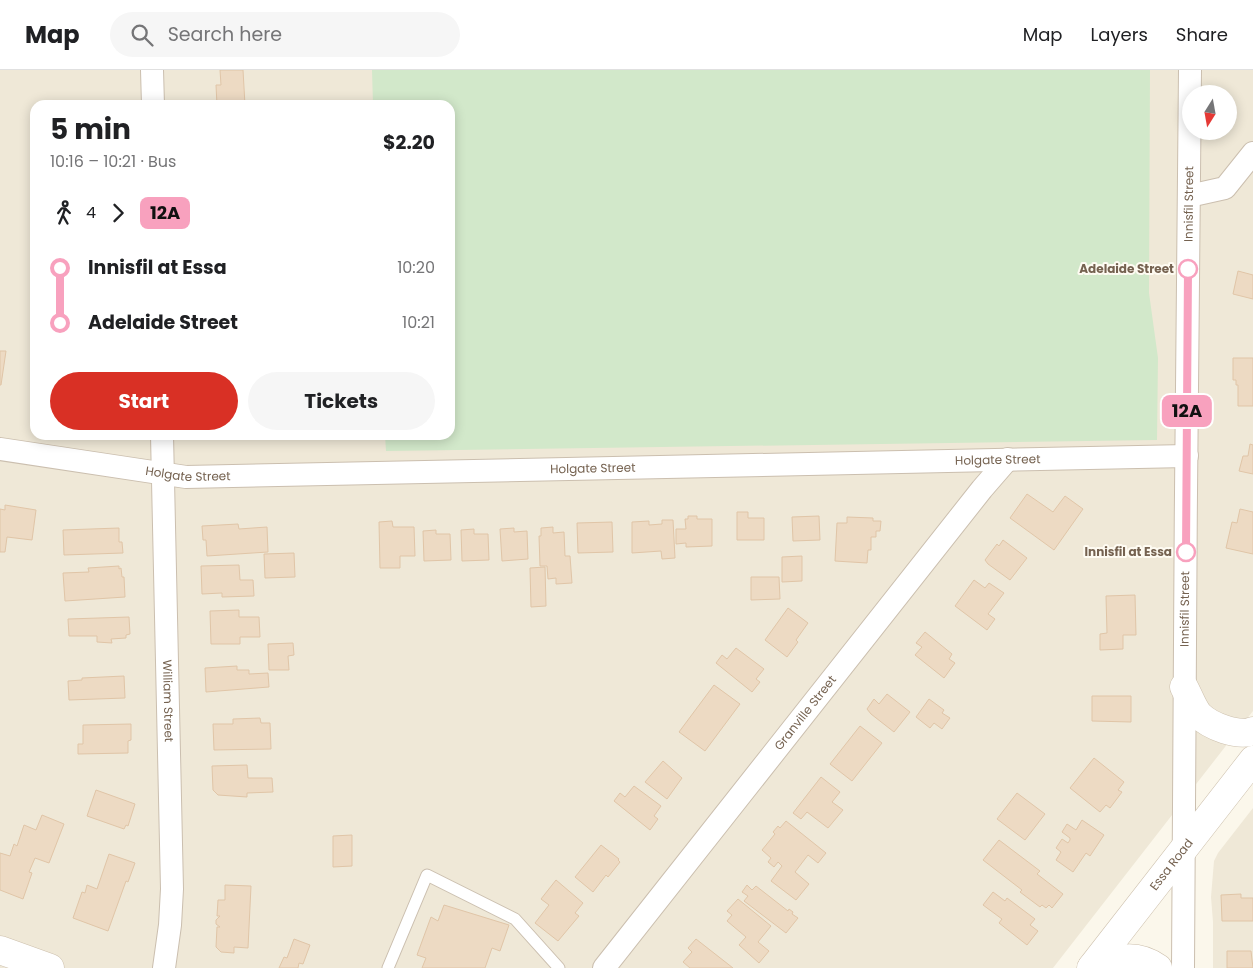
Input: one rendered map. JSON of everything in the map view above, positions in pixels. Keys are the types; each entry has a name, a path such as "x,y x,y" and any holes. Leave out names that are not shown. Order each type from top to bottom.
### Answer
{"main road":[{"path":"1184,687 1199,714 1214,725 1228,731 1248,734 1253,731"},
{"name":"Essa Road","path":"1092,968 1253,760"},
{"path":"0,950 50,968"},
{"path":"1092,968 1117,960 1137,958 1150,962 1158,968"}],"street":[{"path":"152,70 153,100"},
{"name":"Innisfil Street","path":"1182,968 1190,70"},
{"path":"1189,196 1225,188 1253,153"},
{"name":"William Street","path":"162,440 172,873 170,926 164,968"},
{"name":"Holgate Street","path":"0,449 186,476 1187,456"},
{"name":"Granville Street","path":"604,968 1008,459"}],"lane":[{"path":"388,968 427,874 515,919 559,968"}],"shaded area":[{"path":"0,70 1253,70 1253,711 1053,968 0,968"},
{"path":"1253,808 1253,968 1213,968 1211,897 1214,861 1218,853"}],"green space":[{"path":"372,70 1150,70 1149,293 1158,358 1157,440 386,451 385,440 455,440 455,100 373,100"}],"building":[{"path":"220,70 243,70 245,100 217,100 216,85 221,85"},
{"path":"1238,271 1253,275 1253,299 1233,294"},
{"path":"0,351 6,351 1,385 0,385"},
{"path":"1233,358 1253,358 1253,406 1238,406 1238,385 1236,385 1236,380 1233,380"},
{"path":"1250,444 1253,445 1253,474 1239,471 1243,456 1248,456"},
{"path":"1027,494 1053,512 1065,496 1083,509 1054,550 1010,518"},
{"path":"5,505 36,510 32,540 7,537 5,552 0,552 0,509 5,510"},
{"path":"1240,509 1253,512 1253,554 1226,548 1232,522 1237,523"},
{"path":"737,512 748,512 748,518 764,518 764,540 737,540"},
{"path":"688,516 697,516 697,519 712,519 712,546 686,547 686,543 676,544 676,529 686,529 685,519 688,519"},
{"path":"819,516 820,540 793,541 792,517"},
{"path":"847,517 873,518 873,521 881,521 880,531 876,531 876,537 871,537 871,550 868,550 867,563 835,561 837,523 847,523"},
{"path":"662,520 673,520 675,558 662,559 661,551 632,553 632,522 649,521 649,525 662,524"},
{"path":"392,521 393,527 414,527 415,556 400,556 400,568 380,568 379,522"},
{"path":"612,522 613,552 578,553 577,523"},
{"path":"238,524 239,529 267,527 268,552 207,556 206,540 203,540 202,526"},
{"path":"553,527 553,533 564,532 565,556 570,556 572,583 556,584 556,578 548,579 547,566 540,566 539,536 541,536 541,528"},
{"path":"119,528 119,542 122,542 123,553 64,555 63,530"},
{"path":"514,528 514,532 527,531 528,559 502,561 500,529"},
{"path":"474,529 474,534 488,534 489,560 462,561 461,530"},
{"path":"436,530 436,534 450,534 451,560 424,561 423,531"},
{"path":"1003,540 1027,558 1010,580 985,560 997,544 999,546"},
{"path":"294,553 295,577 265,578 264,554"},
{"path":"802,556 802,581 782,582 782,557"},
{"path":"239,565 240,580 253,580 254,596 222,597 222,593 202,594 201,566"},
{"path":"119,566 122,577 124,577 125,597 65,601 63,573 89,572 88,568"},
{"path":"545,567 546,606 531,607 530,568"},
{"path":"751,577 779,577 780,599 751,600"},
{"path":"974,580 985,588 989,583 1004,593 988,614 995,619 987,630 955,606"},
{"path":"1135,595 1136,635 1123,635 1123,649 1100,650 1100,634 1107,633 1106,596"},
{"path":"788,608 808,623 787,657 765,640"},
{"path":"239,610 239,617 259,617 260,637 240,637 240,644 211,644 210,611"},
{"path":"129,617 130,634 126,635 126,638 111,639 112,643 97,642 97,636 69,636 68,619"},
{"path":"925,632 952,654 949,659 955,663 944,678 915,655 922,647 916,643"},
{"path":"293,643 294,655 288,656 289,670 269,670 268,644"},
{"path":"736,648 764,669 756,679 760,682 752,692 716,663 722,655 727,659"},
{"path":"237,666 237,670 249,670 249,674 268,673 269,687 206,692 205,668"},
{"path":"124,676 125,698 69,700 68,681 82,680 82,678"},
{"path":"714,685 740,704 705,751 679,732"},
{"path":"887,694 910,712 894,732 867,709 874,699 879,704"},
{"path":"1092,696 1131,696 1131,722 1092,721"},
{"path":"929,699 944,710 942,713 950,718 942,729 934,723 930,728 916,717"},
{"path":"260,718 261,723 270,723 271,749 214,750 213,724 233,724 233,719"},
{"path":"131,724 131,740 128,741 128,753 78,754 78,744 83,744 83,725"},
{"path":"860,726 882,743 852,781 830,764"},
{"path":"1094,758 1124,782 1118,790 1122,792 1110,808 1106,805 1100,812 1070,788"},
{"path":"663,761 682,778 667,799 645,782"},
{"path":"247,765 248,778 272,778 273,792 247,793 247,797 218,795 213,790 212,766"},
{"path":"821,777 840,792 832,802 843,810 828,828 807,812 801,819 793,813"},
{"path":"634,786 661,806 654,816 658,819 650,830 614,801 620,793 625,797"},
{"path":"96,790 135,804 128,826 126,825 124,829 87,816"},
{"path":"1017,793 1045,814 1025,840 997,819"},
{"path":"42,815 64,824 49,863 35,858 29,872 32,873 23,899 0,890 0,853 10,856 14,844 17,846 24,825 36,830"},
{"path":"1082,820 1104,835 1090,856 1086,853 1073,872 1056,860 1061,852 1056,848 1062,839 1068,843 1070,840 1062,832 1067,824 1076,830"},
{"path":"786,821 826,853 818,863 808,855 795,872 809,884 796,900 771,881 782,866 778,862 774,867 768,862 771,858 762,850 775,834 773,832"},
{"path":"352,835 352,866 333,867 333,836"},
{"path":"999,840 1040,871 1037,874 1063,894 1052,908 1049,905 1046,908 1042,905 1040,907 1020,892 1022,890 983,860"},
{"path":"601,845 619,859 620,862 608,877 606,875 593,892 575,877"},
{"path":"109,854 135,863 128,882 126,881 108,931 73,918 82,892 85,893 87,885 97,889"},
{"path":"556,880 583,903 575,913 579,916 558,941 535,923 549,905 541,899"},
{"path":"225,885 251,886 248,948 234,947 234,953 221,952 216,947 217,927 220,927 216,924 216,920 220,916 217,916 218,900 225,900"},
{"path":"747,885 752,890 756,886 788,911 789,909 793,912 792,914 798,918 786,933 744,901 748,896 742,892"},
{"path":"993,892 1005,901 1007,898 1035,919 1030,925 1038,931 1027,945 999,923 1002,919 983,905"},
{"path":"1241,894 1241,898 1253,898 1253,921 1222,921 1221,895"},
{"path":"738,899 771,926 758,942 769,951 759,963 739,945 746,937 727,921 732,915 727,911"},
{"path":"444,905 509,925 500,951 492,948 485,968 422,968 426,958 417,955 431,917 438,921"},
{"path":"294,939 310,945 303,964 299,963 298,968 279,968 284,957 287,958"},
{"path":"696,939 733,968 690,968 683,962 692,952 688,948"},
{"path":"1227,951 1251,951 1253,968 1227,968"}],"bus line":[{"name":"12A","path":"1186,552 1188,269"}],"place":[{"name":"Adelaide Street","path":"1188,269"},
{"name":"Innisfil at Essa","path":"1186,552"}]}
